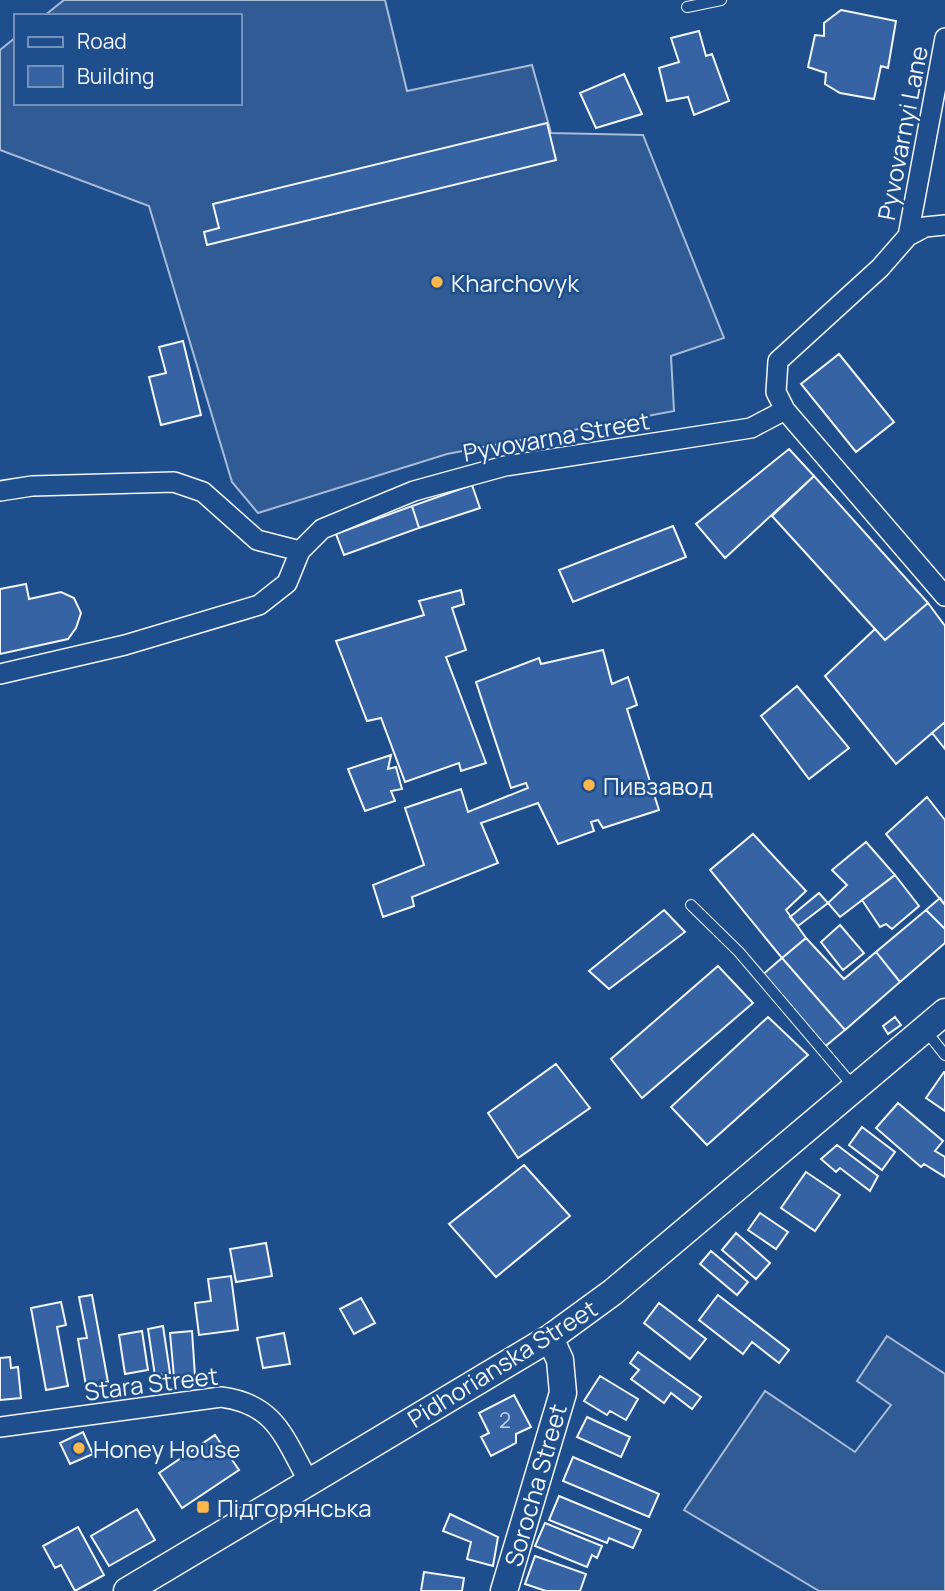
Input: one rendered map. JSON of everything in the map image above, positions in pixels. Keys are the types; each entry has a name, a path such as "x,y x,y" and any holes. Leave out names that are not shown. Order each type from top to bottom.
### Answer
{"main road":[{"name":"Pidhorianska Street","path":"127,1591 551,1338 613,1292 945,1012"},
{"name":"Sorocha Street","path":"504,1591 563,1392 560,1360 551,1338"}],"street":[{"name":"Pyvovarnyi Lane","path":"908,236 945,38"},
{"name":"Pyvovarnyi Lane","path":"785,410 776,392 778,361 880,268 908,236 925,227 945,225"},
{"name":"Pyvovarna Street","path":"300,551 322,529 414,491 505,466 751,428 785,410"},
{"path":"785,410 945,596"},
{"path":"0,491 32,486 174,482 202,492 257,540 300,551 287,583 260,605 125,645 0,674"},
{"name":"Stara Street","path":"0,1427 221,1397 245,1400 262,1410 274,1423 309,1482"}],"lane":[{"path":"687,7 721,0"},
{"path":"691,905 739,952 855,1088"},
{"path":"924,1030 945,1055"}],"shaded area":[{"name":"Kharchovyk","path":"64,0 385,0 407,91 532,65 551,133 643,135 724,338 671,356 674,411 447,454 258,513 232,482 149,206 0,150 0,50 14,39 14,105 242,105 242,14 46,14"},
{"path":"887,1336 945,1374 945,1591 819,1591 684,1510 765,1391 855,1452 891,1405 857,1381"}],"building":[{"path":"841,10 896,21 888,68 881,66 874,99 840,93 825,84 826,73 808,67 815,35 824,36 824,23"},
{"path":"699,31 706,56 712,54 729,101 694,115 688,97 667,101 659,68 679,62 671,38"},
{"path":"624,74 642,114 596,128 580,93"},
{"path":"547,123 556,160 207,245 204,232 219,228 213,204"},
{"path":"183,341 201,415 161,425 149,377 166,373 159,347"},
{"path":"839,354 894,422 856,452 801,384"},
{"path":"789,449 814,476 725,558 696,524"},
{"path":"814,476 928,603 885,640 772,516"},
{"path":"472,485 480,508 419,528 412,506"},
{"path":"412,506 419,528 344,555 336,534"},
{"path":"673,526 686,557 573,602 559,570"},
{"path":"26,584 29,599 61,592 74,598 81,613 76,628 68,639 0,654 0,589"},
{"path":"461,590 464,604 452,608 466,650 446,657 486,763 461,771 459,763 405,782 381,718 367,721 336,641 424,615 419,601"},
{"path":"928,603 945,626 945,722 896,764 825,676 875,629 885,640"},
{"name":"Пивзавод","path":"603,650 612,684 628,677 637,705 627,709 659,810 603,828 598,820 591,822 594,831 558,844 538,803 481,823 498,863 412,897 414,906 383,917 373,885 424,865 405,808 461,789 468,812 528,788 526,783 511,788 476,682 539,658 541,664"},
{"path":"797,686 849,748 809,779 761,716"},
{"path":"945,722 945,749 932,733"},
{"path":"391,755 388,769 396,767 402,789 391,791 395,801 365,811 348,769"},
{"path":"927,797 945,820 945,905 886,834"},
{"path":"753,834 806,891 786,910 806,938 782,958 710,870"},
{"path":"866,842 895,875 840,917 828,903 847,885 832,870"},
{"path":"895,875 919,906 892,929 886,924 880,927 862,900"},
{"path":"819,893 828,903 798,926 790,917"},
{"path":"940,898 945,905 945,929 926,910"},
{"path":"664,910 685,932 609,989 589,971"},
{"path":"926,910 945,929 945,943 900,982 876,952"},
{"path":"840,925 864,953 843,970 821,942"},
{"path":"806,938 844,979 876,952 900,982 845,1030 782,958"},
{"path":"782,958 845,1030 822,1049 760,977"},
{"path":"718,966 753,1003 642,1098 611,1059"},
{"path":"768,1017 808,1055 707,1145 671,1107"},
{"path":"895,1017 901,1025 888,1034 883,1026"},
{"path":"556,1064 590,1108 518,1158 488,1113"},
{"path":"945,1072 945,1111 926,1098"},
{"path":"898,1103 943,1141 935,1151 945,1157 945,1177 924,1164 921,1167 876,1128"},
{"path":"862,1127 895,1152 882,1170 849,1145"},
{"path":"837,1145 878,1176 870,1191 840,1168 836,1172 821,1159"},
{"path":"524,1165 570,1216 496,1277 449,1224"},
{"path":"806,1172 840,1195 815,1231 781,1208"},
{"path":"760,1213 788,1232 776,1249 748,1230"},
{"path":"736,1233 770,1263 756,1279 722,1250"},
{"path":"266,1243 272,1276 236,1282 230,1249"},
{"path":"711,1251 748,1282 737,1295 700,1264"},
{"path":"231,1276 238,1330 199,1335 195,1303 211,1301 208,1279"},
{"path":"92,1295 108,1382 86,1386 78,1339 87,1338 79,1297"},
{"path":"718,1295 789,1350 779,1363 752,1342 743,1354 699,1320"},
{"path":"361,1298 375,1323 354,1334 340,1309"},
{"path":"61,1302 66,1325 57,1327 68,1386 46,1390 31,1308"},
{"path":"659,1303 706,1339 690,1359 644,1323"},
{"path":"163,1326 170,1373 155,1376 148,1329"},
{"path":"142,1331 148,1370 125,1374 119,1335"},
{"path":"192,1331 195,1376 174,1377 170,1333"},
{"path":"284,1333 290,1364 263,1368 257,1338"},
{"path":"638,1352 701,1397 692,1409 671,1393 664,1403 631,1379 639,1370 630,1363"},
{"path":"10,1357 11,1368 18,1367 21,1398 0,1400 0,1358"},
{"path":"600,1376 638,1399 626,1420 610,1411 607,1415 584,1401"},
{"path":"514,1395 531,1427 516,1434 516,1443 491,1456 481,1437 489,1433 479,1413"},
{"path":"587,1417 630,1437 621,1457 577,1437"},
{"path":"83,1432 93,1454 70,1464 60,1443"},
{"path":"215,1435 239,1470 182,1508 159,1473"},
{"path":"573,1457 659,1494 649,1517 563,1481"},
{"path":"559,1496 641,1530 633,1548 609,1538 607,1543 549,1520"},
{"path":"137,1509 155,1540 109,1566 91,1536"},
{"path":"450,1514 498,1537 493,1566 467,1559 471,1542 443,1531"},
{"path":"545,1523 602,1546 597,1558 592,1555 587,1567 535,1546"},
{"path":"78,1527 104,1575 75,1591 61,1565 55,1568 43,1546"},
{"path":"535,1556 586,1574 580,1591 546,1591 525,1584"},
{"path":"424,1572 464,1578 462,1591 421,1591"}],"place":[{"name":"Kharchovyk","path":"437,282"},
{"name":"Пивзавод","path":"589,785"},
{"name":"Honey House","path":"79,1448"},
{"name":"Підгорянська","path":"203,1507"}]}
